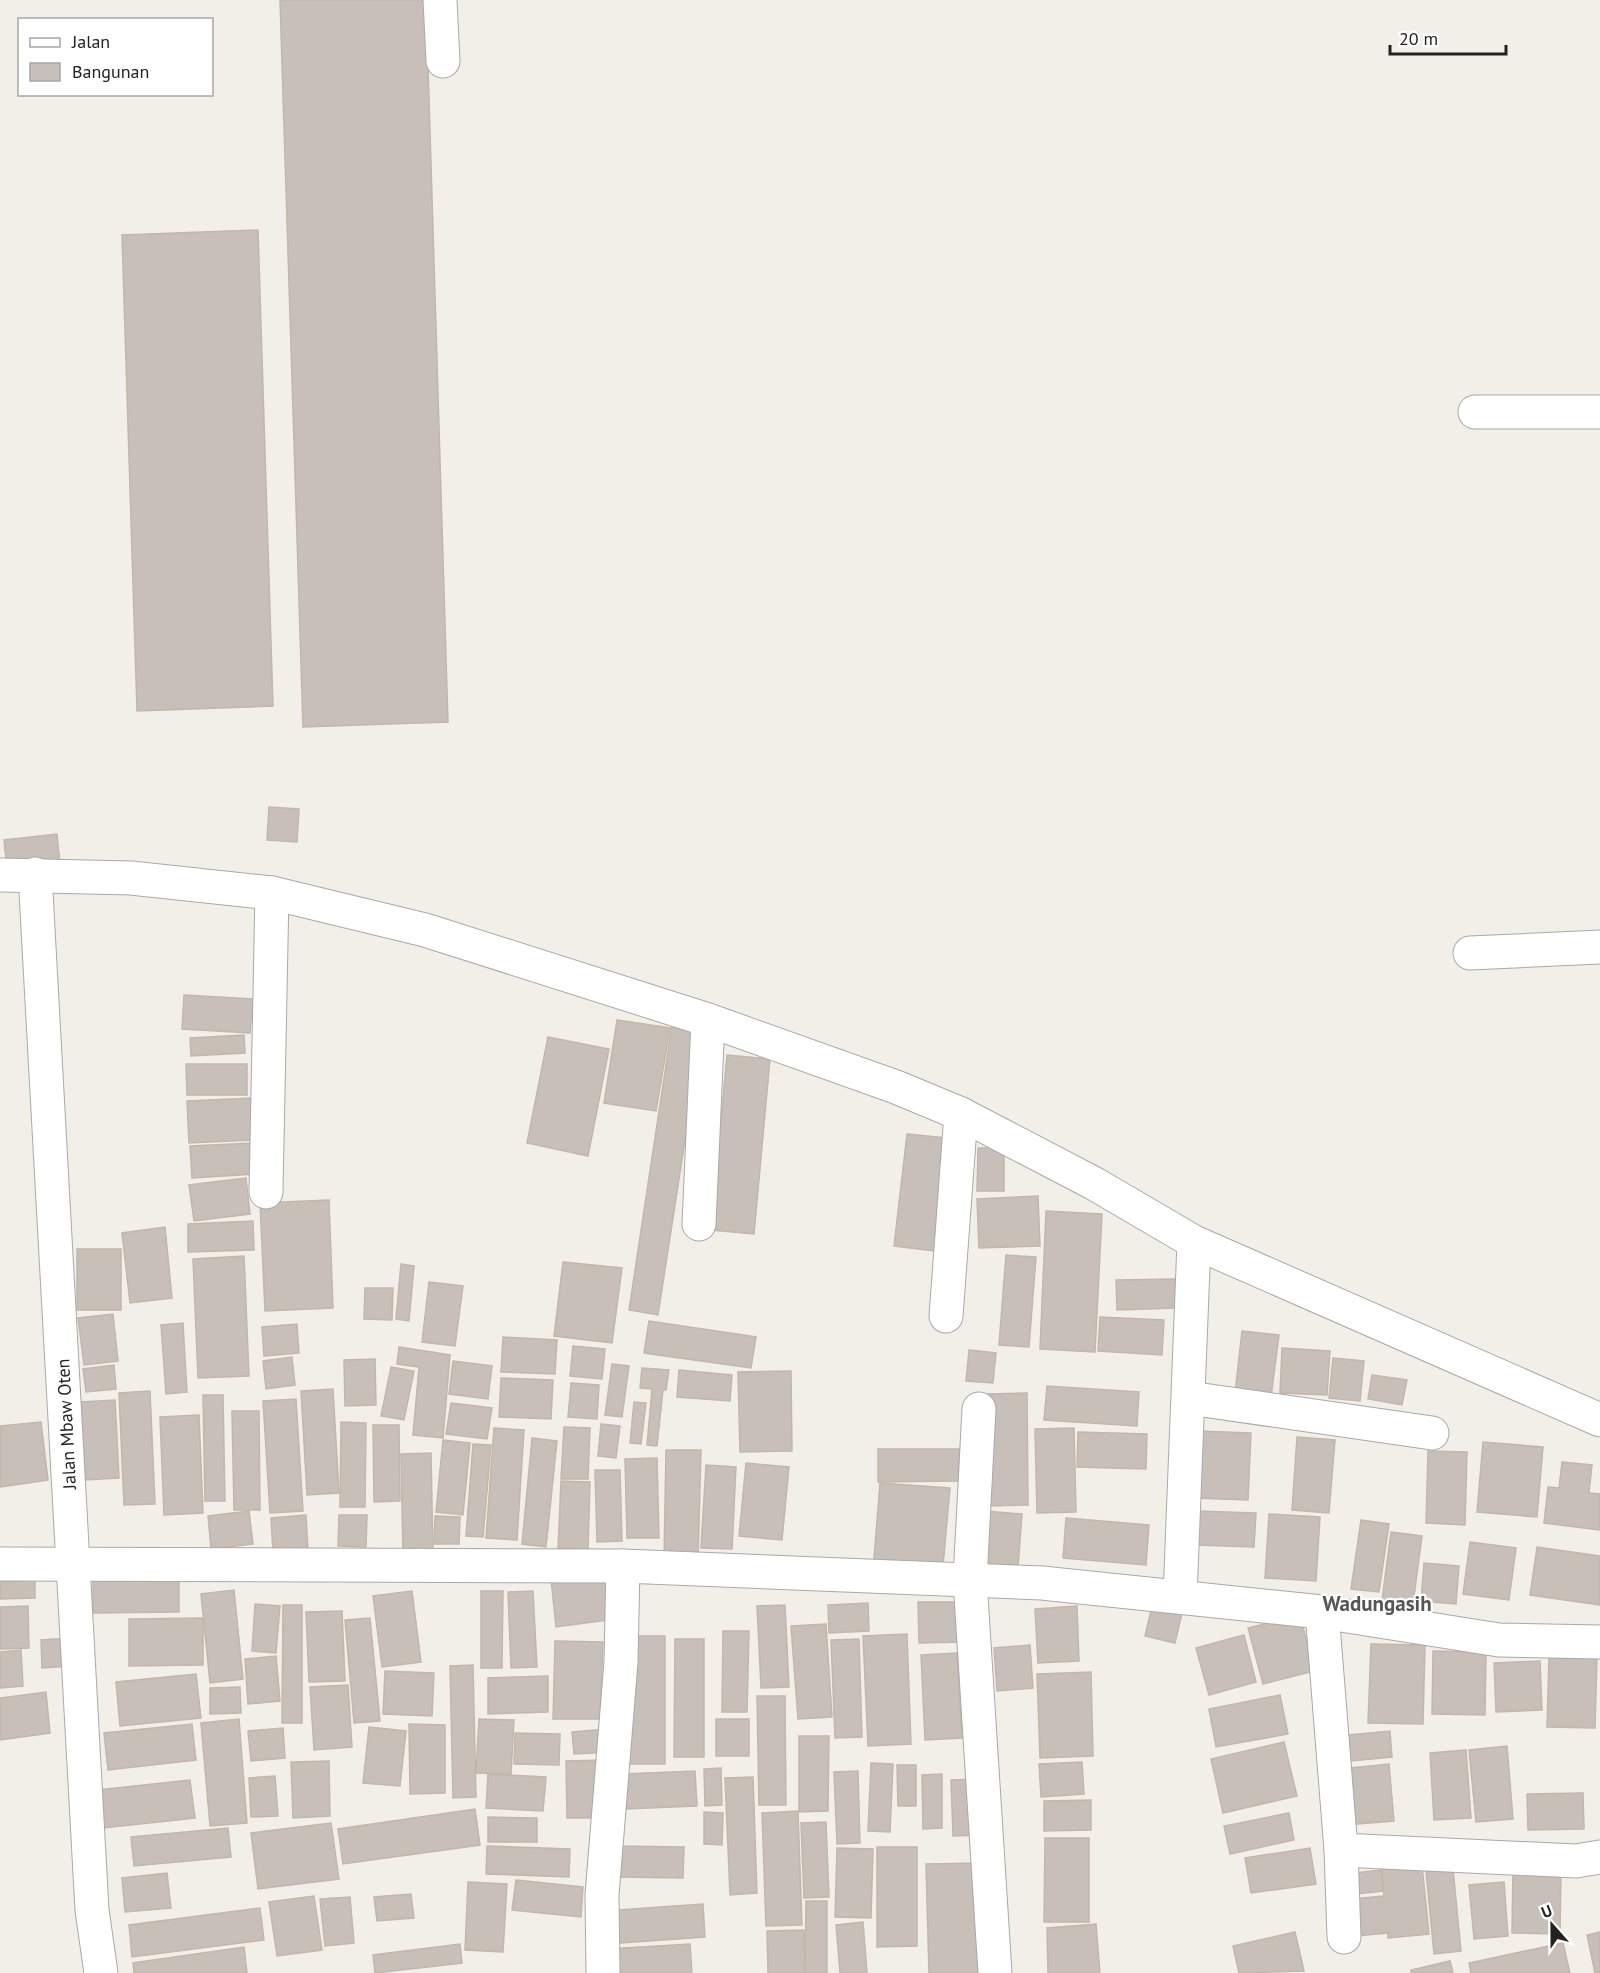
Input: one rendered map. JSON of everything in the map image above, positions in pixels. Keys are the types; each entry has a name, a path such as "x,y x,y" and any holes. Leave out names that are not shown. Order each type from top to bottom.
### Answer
{"street":[{"path":"440,0 443,61"},
{"path":"1475,412 1600,412"},
{"path":"0,875 35,874 131,878 272,894 425,930 707,1033 896,1087 960,1130 1095,1184 1192,1259 1600,1420"},
{"name":"Jalan Mbaw Oten","path":"35,874 92,1910 101,1973"},
{"path":"266,1192 272,894"},
{"path":"1470,952 1600,947"},
{"path":"699,1224 707,1033"},
{"path":"946,1316 960,1130"},
{"path":"1180,1597 1189,1398 1192,1259"},
{"path":"1189,1398 1432,1433"},
{"path":"979,1409 970,1580 995,1973"},
{"path":"0,1564 74,1562 623,1566 1042,1583 1322,1611 1499,1640 1600,1642"},
{"path":"603,1973 602,1895 621,1662 623,1566"},
{"path":"1322,1611 1341,1850 1344,1937"},
{"path":"1341,1850 1576,1861 1600,1857"}],"building":[{"path":"280,0 426,0 448,722 303,727"},
{"path":"258,230 273,706 137,711 122,235"},
{"path":"269,807 299,809 297,842 267,840"},
{"path":"57,834 60,864 7,870 4,840"},
{"path":"184,995 253,999 250,1033 182,1029"},
{"path":"617,1020 670,1028 656,1111 604,1103"},
{"path":"672,1025 702,1030 658,1315 629,1310"},
{"path":"244,1035 245,1053 191,1056 190,1038"},
{"path":"548,1037 609,1049 588,1156 527,1143"},
{"path":"727,1055 770,1059 754,1234 711,1230"},
{"path":"186,1064 247,1064 247,1095 187,1095"},
{"path":"252,1098 254,1140 189,1143 187,1101"},
{"path":"907,1134 956,1139 943,1252 894,1246"},
{"path":"253,1143 255,1174 192,1178 190,1146"},
{"path":"978,1148 1004,1148 1004,1191 977,1191"},
{"path":"246,1178 250,1214 194,1221 189,1185"},
{"path":"1038,1196 1040,1246 979,1248 977,1199"},
{"path":"329,1200 333,1308 265,1311 260,1203"},
{"path":"1046,1211 1102,1214 1095,1352 1040,1349"},
{"path":"253,1221 254,1250 188,1252 188,1224"},
{"path":"165,1227 172,1298 130,1303 122,1233"},
{"path":"77,1249 121,1249 121,1310 77,1310"},
{"path":"1006,1255 1036,1257 1029,1347 999,1345"},
{"path":"244,1256 249,1376 198,1378 193,1259"},
{"path":"563,1262 622,1268 612,1343 554,1336"},
{"path":"401,1264 414,1266 409,1321 396,1319"},
{"path":"1175,1279 1176,1308 1117,1310 1116,1280"},
{"path":"429,1282 463,1286 455,1346 422,1342"},
{"path":"365,1288 393,1288 392,1320 364,1319"},
{"path":"113,1314 118,1361 84,1365 78,1318"},
{"path":"1100,1317 1164,1320 1162,1355 1098,1351"},
{"path":"649,1321 756,1337 751,1368 644,1353"},
{"path":"183,1323 187,1392 166,1394 161,1325"},
{"path":"297,1324 299,1353 264,1356 262,1327"},
{"path":"1242,1331 1279,1335 1271,1397 1235,1393"},
{"path":"503,1337 557,1340 555,1374 501,1372"},
{"path":"573,1346 605,1349 602,1379 570,1376"},
{"path":"399,1347 450,1355 443,1438 413,1435 419,1367 397,1364"},
{"path":"1282,1348 1330,1351 1327,1395 1280,1393"},
{"path":"969,1350 996,1353 993,1383 966,1381"},
{"path":"292,1357 295,1385 266,1389 263,1361"},
{"path":"1333,1358 1364,1361 1360,1401 1329,1398"},
{"path":"375,1359 376,1405 345,1406 344,1360"},
{"path":"453,1361 492,1366 488,1399 449,1394"},
{"path":"612,1364 629,1366 622,1417 605,1415"},
{"path":"114,1365 116,1389 86,1392 83,1369"},
{"path":"391,1367 414,1371 404,1420 381,1416"},
{"path":"642,1368 669,1370 666,1390 663,1390 657,1446 647,1445 652,1389 640,1388"},
{"path":"679,1370 732,1375 730,1401 677,1397"},
{"path":"791,1371 792,1451 740,1452 738,1372"},
{"path":"1372,1375 1407,1380 1402,1405 1368,1399"},
{"path":"501,1378 553,1380 551,1419 499,1417"},
{"path":"571,1383 599,1385 597,1419 568,1417"},
{"path":"1047,1386 1139,1392 1137,1426 1044,1420"},
{"path":"333,1389 339,1493 307,1495 301,1391"},
{"path":"150,1391 155,1504 124,1505 119,1393"},
{"path":"1027,1393 1028,1505 989,1506 987,1394"},
{"path":"203,1395 223,1395 225,1501 205,1501"},
{"path":"296,1399 303,1511 270,1513 263,1401"},
{"path":"115,1400 119,1478 84,1480 80,1402"},
{"path":"634,1402 646,1403 641,1444 630,1443"},
{"path":"451,1403 492,1408 487,1439 446,1434"},
{"path":"232,1411 259,1411 260,1510 234,1510"},
{"path":"199,1415 203,1513 164,1515 160,1417"},
{"path":"41,1422 48,1480 0,1487 0,1426"},
{"path":"341,1422 366,1423 365,1507 340,1507"},
{"path":"601,1424 620,1426 616,1458 598,1456"},
{"path":"373,1425 399,1425 400,1501 374,1502"},
{"path":"564,1427 590,1428 588,1479 561,1479"},
{"path":"494,1428 524,1430 517,1540 486,1538"},
{"path":"1074,1428 1076,1512 1037,1513 1035,1429"},
{"path":"1196,1431 1251,1433 1248,1500 1193,1498"},
{"path":"1078,1432 1147,1434 1146,1469 1077,1467"},
{"path":"1297,1437 1335,1440 1329,1513 1292,1510"},
{"path":"532,1438 557,1441 546,1547 522,1544"},
{"path":"443,1440 470,1443 463,1515 436,1512"},
{"path":"1483,1442 1543,1447 1537,1517 1477,1512"},
{"path":"473,1444 491,1445 483,1537 466,1536"},
{"path":"878,1449 959,1449 959,1481 878,1482"},
{"path":"666,1450 701,1450 698,1561 664,1560"},
{"path":"1428,1451 1467,1452 1465,1525 1426,1523"},
{"path":"431,1453 433,1555 403,1556 401,1454"},
{"path":"657,1458 659,1538 627,1538 625,1459"},
{"path":"1562,1462 1592,1465 1589,1493 1600,1494 1600,1530 1544,1523 1548,1487 1559,1488"},
{"path":"746,1463 789,1467 782,1540 739,1536"},
{"path":"706,1465 736,1467 732,1549 701,1548"},
{"path":"595,1470 620,1470 622,1541 597,1542"},
{"path":"561,1481 590,1482 588,1550 558,1549"},
{"path":"880,1483 950,1488 942,1577 873,1571"},
{"path":"249,1511 253,1544 211,1549 208,1516"},
{"path":"984,1511 1022,1514 1018,1568 979,1565"},
{"path":"1196,1511 1256,1513 1254,1547 1195,1545"},
{"path":"1269,1514 1320,1517 1316,1581 1265,1578"},
{"path":"306,1515 308,1550 273,1552 271,1518"},
{"path":"339,1515 367,1515 366,1547 338,1546"},
{"path":"435,1516 460,1517 459,1544 434,1544"},
{"path":"1066,1518 1149,1525 1146,1565 1063,1558"},
{"path":"1361,1520 1389,1524 1379,1592 1351,1589"},
{"path":"1391,1532 1422,1536 1413,1604 1382,1600"},
{"path":"1470,1542 1516,1548 1509,1600 1463,1594"},
{"path":"1537,1547 1600,1556 1600,1605 1530,1595"},
{"path":"1424,1563 1459,1566 1456,1604 1421,1601"},
{"path":"35,1566 35,1598 0,1599 0,1567"},
{"path":"609,1571 615,1619 556,1627 551,1579"},
{"path":"93,1580 179,1580 179,1612 93,1613"},
{"path":"234,1590 243,1679 210,1683 201,1594"},
{"path":"412,1591 421,1662 382,1667 373,1596"},
{"path":"481,1591 503,1591 502,1668 481,1668"},
{"path":"533,1591 537,1667 511,1668 508,1592"},
{"path":"918,1602 966,1602 966,1642 919,1643"},
{"path":"868,1603 869,1631 829,1633 828,1605"},
{"path":"255,1604 280,1606 276,1653 252,1651"},
{"path":"283,1605 302,1605 302,1723 282,1723"},
{"path":"785,1605 789,1687 761,1688 757,1606"},
{"path":"28,1606 29,1648 0,1649 0,1607"},
{"path":"1077,1606 1079,1661 1038,1663 1035,1609"},
{"path":"1152,1606 1182,1613 1175,1643 1145,1636"},
{"path":"342,1611 345,1681 309,1682 306,1612"},
{"path":"1300,1615 1314,1671 1263,1684 1248,1628"},
{"path":"203,1618 203,1665 129,1666 129,1619"},
{"path":"370,1618 380,1721 354,1723 345,1620"},
{"path":"826,1624 832,1717 798,1719 791,1626"},
{"path":"723,1631 749,1631 747,1712 722,1712"},
{"path":"907,1634 911,1744 868,1746 863,1636"},
{"path":"1244,1635 1256,1682 1209,1695 1196,1648"},
{"path":"624,1636 665,1636 665,1764 624,1764"},
{"path":"68,1638 70,1666 42,1668 41,1640"},
{"path":"675,1639 704,1639 704,1757 674,1757"},
{"path":"859,1639 862,1737 835,1738 831,1640"},
{"path":"555,1641 603,1642 600,1719 553,1719"},
{"path":"1371,1644 1425,1645 1423,1724 1368,1723"},
{"path":"1030,1645 1033,1688 997,1691 994,1648"},
{"path":"21,1650 23,1686 0,1688 0,1652"},
{"path":"1433,1651 1486,1652 1485,1715 1432,1714"},
{"path":"957,1653 962,1738 925,1740 921,1655"},
{"path":"1549,1655 1597,1657 1595,1728 1547,1727"},
{"path":"276,1656 280,1701 248,1704 245,1659"},
{"path":"1540,1661 1542,1710 1496,1712 1494,1663"},
{"path":"473,1665 476,1797 453,1798 450,1666"},
{"path":"385,1671 434,1673 432,1716 383,1714"},
{"path":"1091,1672 1093,1756 1040,1758 1037,1674"},
{"path":"196,1674 201,1718 120,1726 116,1682"},
{"path":"548,1676 548,1712 488,1714 488,1678"},
{"path":"348,1685 352,1747 314,1750 310,1687"},
{"path":"240,1687 241,1713 210,1714 210,1688"},
{"path":"46,1692 50,1733 0,1740 0,1698"},
{"path":"1280,1695 1288,1734 1216,1747 1209,1709"},
{"path":"757,1696 785,1696 786,1805 759,1805"},
{"path":"239,1719 247,1823 210,1826 201,1723"},
{"path":"479,1719 514,1720 511,1774 476,1773"},
{"path":"716,1719 749,1719 749,1756 716,1756"},
{"path":"192,1724 196,1760 108,1770 104,1733"},
{"path":"409,1724 445,1725 445,1793 410,1794"},
{"path":"369,1727 406,1731 400,1786 363,1783"},
{"path":"283,1728 285,1758 251,1761 248,1731"},
{"path":"608,1729 609,1752 574,1754 572,1732"},
{"path":"1390,1731 1392,1757 1340,1762 1338,1736"},
{"path":"515,1733 560,1734 559,1765 514,1764"},
{"path":"799,1736 829,1736 828,1811 799,1812"},
{"path":"1284,1742 1297,1796 1223,1813 1211,1759"},
{"path":"1507,1746 1513,1819 1476,1822 1469,1750"},
{"path":"1466,1750 1471,1818 1434,1820 1430,1753"},
{"path":"606,1760 606,1818 567,1818 566,1761"},
{"path":"329,1761 330,1816 293,1818 291,1762"},
{"path":"1082,1762 1084,1794 1041,1797 1039,1764"},
{"path":"871,1763 893,1764 890,1832 868,1831"},
{"path":"1389,1764 1394,1821 1345,1825 1340,1769"},
{"path":"897,1765 916,1765 916,1806 898,1806"},
{"path":"721,1768 722,1805 705,1806 704,1769"},
{"path":"695,1771 697,1806 624,1809 623,1774"},
{"path":"858,1771 860,1843 837,1844 834,1772"},
{"path":"488,1774 546,1777 543,1811 486,1808"},
{"path":"942,1774 942,1828 923,1829 922,1775"},
{"path":"275,1776 278,1816 251,1817 249,1778"},
{"path":"753,1777 757,1893 730,1895 725,1778"},
{"path":"977,1779 979,1835 953,1836 951,1780"},
{"path":"190,1780 195,1818 103,1828 98,1790"},
{"path":"1583,1793 1584,1829 1528,1830 1527,1794"},
{"path":"1091,1800 1091,1830 1044,1831 1044,1801"},
{"path":"475,1809 480,1845 343,1864 338,1829"},
{"path":"798,1811 802,1925 766,1926 762,1813"},
{"path":"704,1812 723,1813 722,1845 704,1844"},
{"path":"1289,1813 1294,1840 1230,1854 1224,1826"},
{"path":"488,1817 537,1818 537,1842 488,1842"},
{"path":"826,1822 829,1897 804,1898 801,1823"},
{"path":"331,1823 339,1879 258,1889 251,1833"},
{"path":"228,1828 231,1857 134,1866 131,1837"},
{"path":"1045,1838 1089,1838 1089,1922 1044,1922"},
{"path":"487,1846 570,1849 569,1877 486,1874"},
{"path":"617,1846 684,1847 683,1878 616,1877"},
{"path":"877,1847 917,1847 917,1946 877,1947"},
{"path":"837,1848 873,1849 871,1918 835,1917"},
{"path":"1310,1848 1316,1884 1251,1893 1245,1858"},
{"path":"981,1863 984,1973 929,1973 926,1864"},
{"path":"1422,1865 1429,1934 1388,1938 1388,1933 1356,1936 1352,1899 1384,1896 1381,1869"},
{"path":"1453,1869 1461,1951 1434,1954 1426,1871"},
{"path":"1381,1870 1383,1891 1348,1895 1346,1874"},
{"path":"1513,1871 1561,1871 1560,1934 1512,1933"},
{"path":"167,1873 171,1908 125,1912 122,1878"},
{"path":"516,1880 583,1887 581,1917 512,1910"},
{"path":"468,1882 507,1884 503,1952 465,1950"},
{"path":"1504,1882 1508,1936 1474,1939 1469,1885"},
{"path":"411,1894 414,1918 377,1921 374,1897"},
{"path":"314,1896 322,1950 277,1956 269,1902"},
{"path":"350,1897 354,1943 325,1946 320,1899"},
{"path":"806,1901 827,1901 827,1973 805,1973"},
{"path":"703,1904 705,1937 607,1944 604,1911"},
{"path":"260,1908 264,1940 132,1957 129,1925"},
{"path":"863,1922 867,1973 840,1973 836,1925"},
{"path":"1096,1924 1100,1973 1048,1973 1047,1928"},
{"path":"804,1930 805,1973 768,1973 767,1931"},
{"path":"1295,1932 1304,1971 1239,1973 1233,1946"},
{"path":"1600,1932 1600,1973 1595,1973 1587,1935"},
{"path":"1563,1943 1570,1973 1471,1973 1469,1963"},
{"path":"460,1944 462,1963 375,1973 373,1955"},
{"path":"690,1944 692,1973 609,1973 608,1949"},
{"path":"244,1947 247,1973 134,1973 133,1963"},
{"path":"1450,1961 1453,1973 1411,1973 1411,1970"}],"district":[{"name":"Wadungasih","path":"1377,1603"}]}
